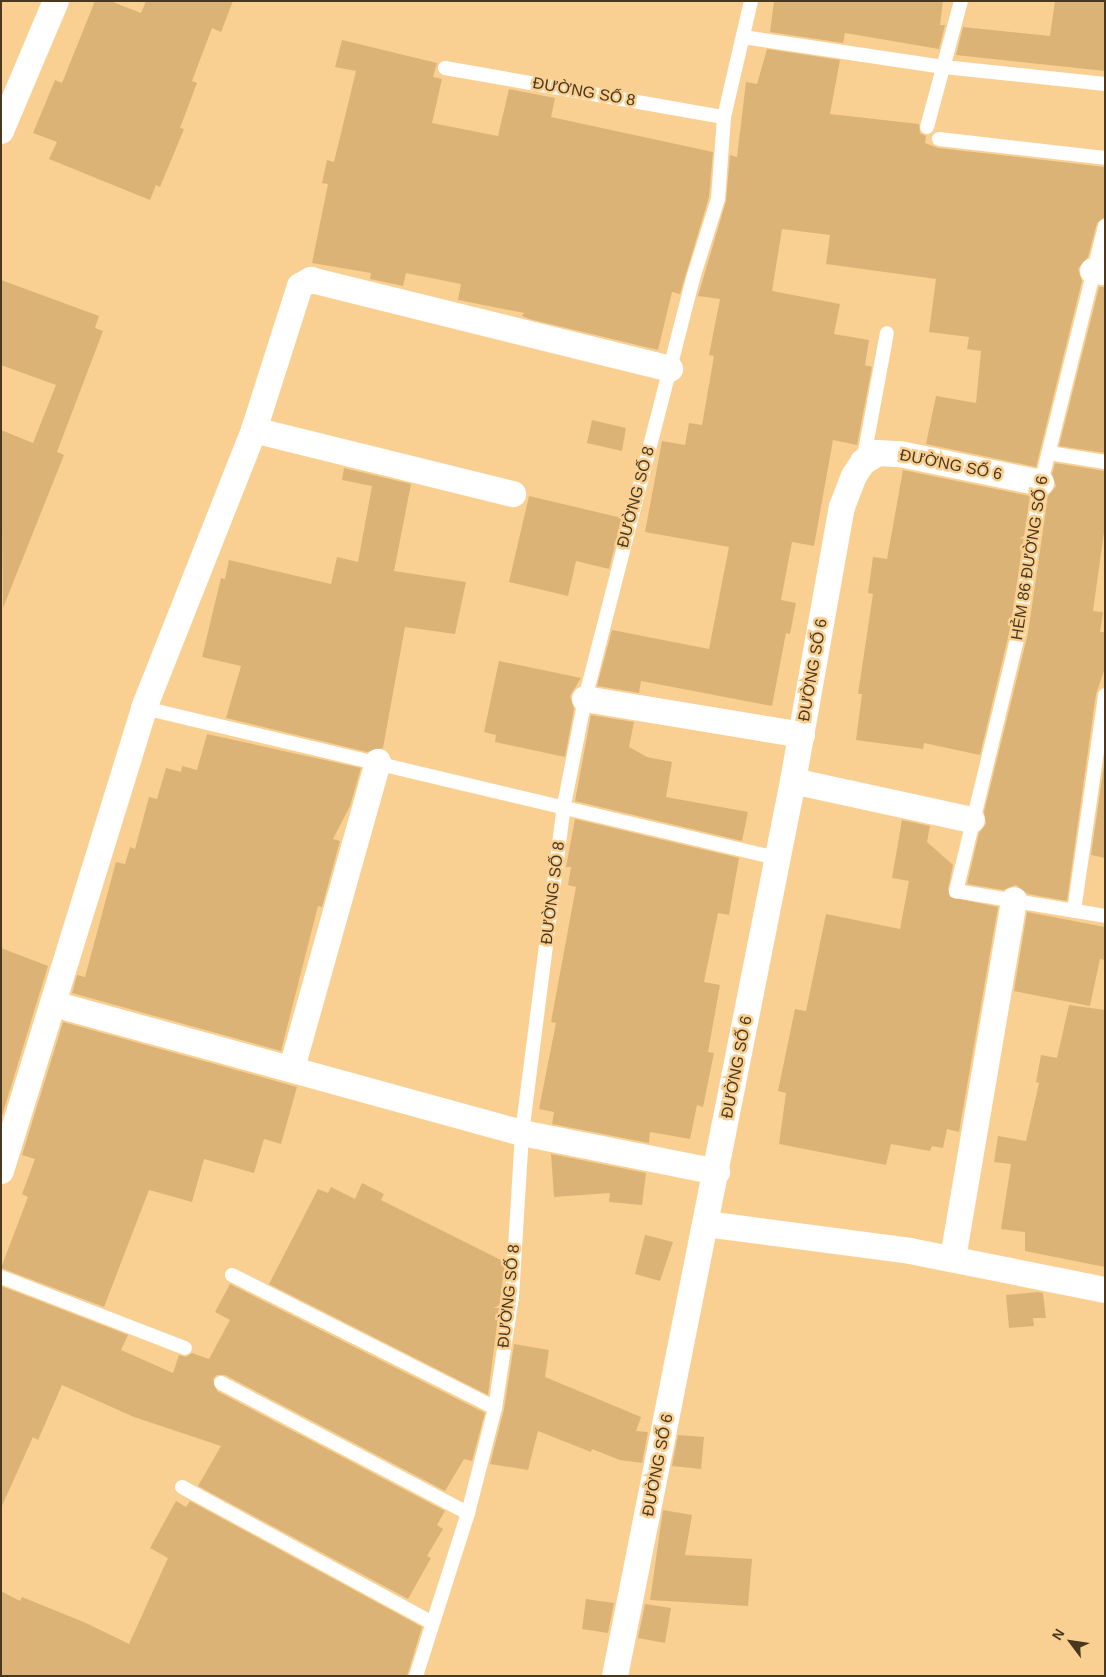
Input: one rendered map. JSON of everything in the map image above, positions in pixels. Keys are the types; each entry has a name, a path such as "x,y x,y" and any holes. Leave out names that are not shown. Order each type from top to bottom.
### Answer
{"street":[{"path":"1,131 56,1"},
{"path":"1,1171 144,708 254,430 300,286 312,280 670,369"},
{"path":"254,430 513,494"},
{"name":"ĐƯỜNG SỐ 6","path":"615,1676 717,1172 776,858 793,782 842,507 854,476 863,462 878,453 900,454 1041,483"},
{"path":"585,699 802,735"},
{"path":"292,1068 378,762"},
{"path":"793,782 972,820"},
{"path":"953,1258 1014,900"},
{"path":"68,1008 292,1068 522,1133 717,1172"},
{"path":"706,1224 953,1258 1105,1290"}],"lane":[{"name":"ĐƯỜNG SỐ 8","path":"416,1676 468,1513 495,1408 512,1296 522,1133 564,806 585,699 670,369 718,199 724,117 751,1"},
{"path":"927,127 961,1"},
{"path":"743,37 944,67 1105,84"},
{"name":"ĐƯỜNG SỐ 8","path":"445,68 724,117"},
{"path":"939,139 1105,158"},
{"name":"HẺM 86 ĐƯỜNG SỐ 6","path":"1014,900 956,891 1019,632 1041,483 1099,272 1105,226"},
{"path":"863,462 887,333"},
{"path":"1048,453 1105,462"},
{"path":"1074,911 1105,695"},
{"path":"144,708 564,806 776,858"},
{"path":"1014,900 1105,916"},
{"path":"232,1275 495,1408"},
{"path":"1,1277 185,1348"},
{"path":"221,1383 468,1513"},
{"path":"182,1487 433,1623"}],"building":[{"path":"95,1 110,1 141,13 146,1 233,1 221,32 212,28 192,81 197,83 180,128 184,129 160,187 156,185 150,200 49,159 57,142 33,133 55,80 62,83"},
{"path":"774,1 943,1 940,25 945,25 939,49 845,33 843,43 770,32"},
{"path":"1055,1 1105,1 1105,71 956,55 963,27 1050,36"},
{"path":"342,40 437,63 433,77 442,79 432,123 498,136 509,89 555,98 551,117 713,152 709,197 680,294 672,292 658,350 529,319 522,316 524,313 458,300 461,284 406,273 403,286 370,279 371,273 312,263 328,184 322,183 327,160 334,162 356,71 335,67"},
{"path":"767,49 840,60 830,114 919,124 920,133 926,136 925,143 938,148 1105,167 1105,217 1097,223 1088,257 1078,269 1082,281 1036,467 926,444 936,396 976,403 981,351 967,349 969,337 929,332 936,279 826,264 830,235 782,229 772,291 840,304 834,334 869,340 865,365 872,367 857,445 833,440 814,546 792,542 781,600 796,603 790,634 786,633 772,706 641,681 639,693 597,686 612,630 709,649 729,547 645,532 662,441 685,445 689,423 702,425 714,356 709,355 720,299 698,296 726,201 730,155 737,157 746,82 757,84"},
{"path":"1,280 99,316 95,328 103,331 57,452 64,455 3,608 1,430 33,443 56,385 1,365"},
{"path":"1099,287 1105,287 1105,453 1059,446"},
{"path":"592,420 626,428 622,451 587,443"},
{"path":"1055,463 1105,471 1105,525 1093,611 1103,612 1100,632 1105,632 1105,668 1096,694 1067,901 1028,894 1016,885 1003,890 967,884 979,833 986,824 984,812 1028,633 1048,496 1056,486 1052,474"},
{"path":"344,468 411,484 394,571 466,582 455,634 405,627 383,748 367,752 226,718 241,666 202,657 221,578 225,579 229,560 331,584 337,557 358,562 372,486 342,480"},
{"path":"903,470 1030,496 1010,629 980,755 924,743 923,749 856,740 862,694 858,694 873,594 868,593 873,557 887,559"},
{"path":"529,496 622,518 609,569 576,561 568,596 509,582"},
{"path":"499,661 581,678 570,696 574,709 565,757 495,742 496,735 484,732"},
{"path":"591,715 634,722 629,747 647,757 672,762 666,797 748,812 742,841 575,801"},
{"path":"207,734 361,768 350,806 333,839 340,841 322,907 318,906 281,1051 72,993 77,975 85,977 116,862 125,864 130,847 135,849 149,797 157,799 166,768 181,772 182,766 197,770"},
{"path":"1105,758 1105,858 1091,855"},
{"path":"575,819 739,858 729,915 718,913 704,982 720,985 708,1052 714,1053 703,1107 697,1105 690,1139 650,1132 649,1143 552,1124 554,1112 539,1109 556,1023 551,1022 576,887 568,885 571,867 566,867"},
{"path":"902,820 930,826 927,842 953,865 948,889 950,897 998,907 959,1132 947,1129 943,1148 932,1146 930,1151 891,1144 886,1165 779,1144 786,1093 778,1091 795,1009 806,1011 826,914 900,929 909,881 892,878"},
{"path":"1027,912 1105,927 1105,960 1100,959 1090,1006 1014,991"},
{"path":"1,948 48,966 1,1119"},
{"path":"1069,1005 1105,1010 1105,1267 1025,1251 1025,1232 1001,1229 1011,1164 994,1162 998,1136 1026,1141 1039,1083 1036,1082 1041,1055 1057,1058"},
{"path":"63,1022 297,1087 281,1144 264,1139 254,1173 204,1159 192,1202 149,1190 104,1307 1,1268 28,1197 22,1194 35,1159 22,1155"},
{"path":"551,1154 646,1173 642,1205 609,1202 610,1193 554,1197"},
{"path":"362,1183 384,1194 381,1200 505,1262 488,1395 269,1284 318,1189 328,1193 331,1187 355,1199"},
{"path":"645,1235 673,1242 660,1281 635,1274"},
{"path":"230,1284 485,1413 472,1461 464,1459 445,1491 225,1375 217,1375 213,1379 217,1391 445,1511 437,1525 443,1529 427,1556 431,1558 408,1599 198,1486 221,1446 134,1417 62,1385 38,1440 33,1437 1,1508 1,1286 128,1335 121,1350 173,1373 179,1355 186,1357 192,1353 209,1359 230,1320 215,1312"},
{"path":"1043,1293 1046,1318 1033,1318 1034,1326 1009,1328 1006,1295"},
{"path":"514,1344 549,1350 545,1377 641,1417 636,1431 648,1432 642,1463 620,1460 592,1449 591,1452 538,1431 528,1470 490,1464 504,1409"},
{"path":"678,1435 704,1437 701,1469 672,1466"},
{"path":"176,1501 186,1507 190,1501 422,1627 407,1676 1,1676 1,1591 20,1601 22,1597 86,1623 129,1644 168,1558 150,1548"},
{"path":"663,1510 692,1515 685,1555 752,1559 748,1606 650,1600"},
{"path":"586,1599 614,1603 608,1633 582,1629"},
{"path":"645,1604 671,1608 665,1643 638,1638"}]}
